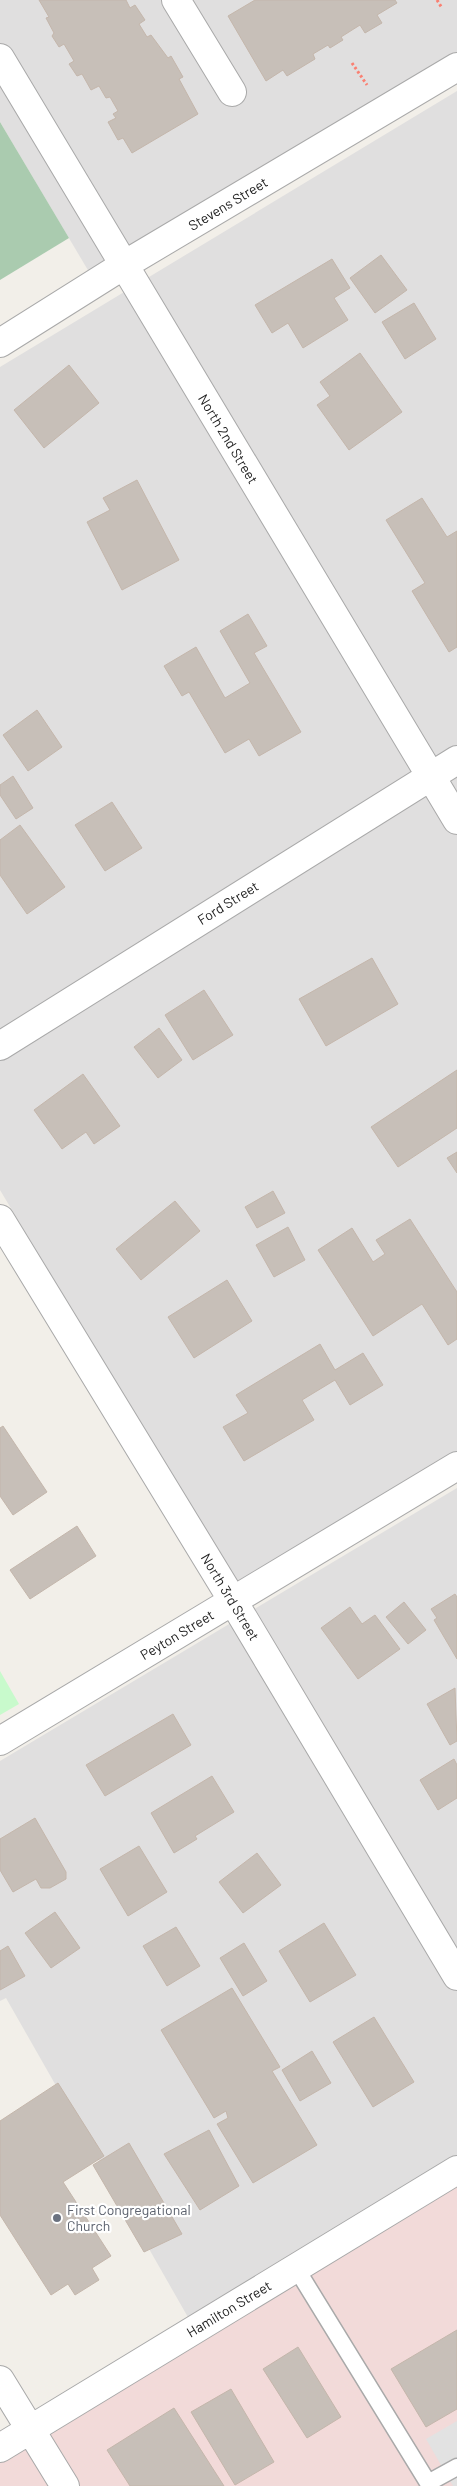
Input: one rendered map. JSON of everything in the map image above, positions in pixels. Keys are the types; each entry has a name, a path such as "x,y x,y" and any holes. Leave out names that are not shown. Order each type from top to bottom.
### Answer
{"street":[{"path":"181,1 232,92"},
{"name":"North 2nd Street","path":"0,58 457,820"},
{"name":"Stevens Street","path":"0,344 124,265 457,67"},
{"name":"Ford Street","path":"0,1046 457,760"},
{"name":"North 3rd Street","path":"0,1219 233,1601 457,1976"},
{"name":"Peyton Street","path":"0,1741 457,1466"},
{"name":"Hamilton Street","path":"0,2448 457,2170"},
{"path":"0,2380 65,2486"}],"lane":[{"path":"296,2268 429,2485 457,2466"}],"path":[{"path":"437,0 442,8"}],"shaded area":[{"path":"0,0 457,0 457,63 95,282 0,122"},
{"path":"457,91 457,1460 240,1591 0,1190 0,367"},
{"path":"457,1488 457,2157 189,2319 6,1998 0,2001 0,1761"},
{"path":"457,2184 457,2486 0,2486 0,2455"},
{"path":"457,2421 457,2486 453,2486 426,2439"}],"green space":[{"path":"0,122 69,238 0,280"},
{"path":"0,1671 19,1704 0,1715"}],"building":[{"path":"39,0 126,0 130,8 135,5 145,20 139,24 147,37 151,35 168,58 171,56 183,77 179,79 198,114 132,153 123,138 118,140 108,122 116,118 113,114 118,111 110,97 106,98 99,86 91,90 82,74 77,76 69,64 74,61 64,44 59,47 52,36 54,33 46,18 49,17"},
{"path":"255,0 395,0 397,3 377,15 382,23 365,33 360,25 341,37 343,40 330,48 328,45 313,54 315,59 287,76 283,70 266,81 228,16"},
{"path":"381,255 407,290 375,313 350,278"},
{"path":"332,259 350,288 334,298 348,320 303,348 288,323 272,333 255,305"},
{"path":"414,303 436,339 405,359 382,322"},
{"path":"360,353 402,412 349,450 317,405 330,396 320,382"},
{"path":"69,365 99,403 44,448 14,410"},
{"path":"137,480 179,560 122,590 87,522 110,510 103,498"},
{"path":"422,498 447,537 457,531 457,647 449,652 412,591 425,583 386,520"},
{"path":"248,614 267,646 254,653 301,732 259,756 249,739 225,753 189,692 182,696 164,666 196,647 225,698 250,683 220,631"},
{"path":"37,710 62,747 28,771 3,735"},
{"path":"13,776 33,808 16,819 0,795 0,785"},
{"path":"112,802 142,848 105,871 75,825"},
{"path":"20,825 65,887 27,914 0,875 0,840"},
{"path":"372,958 398,1004 326,1046 299,999"},
{"path":"204,990 233,1035 193,1060 165,1015"},
{"path":"159,1028 182,1060 158,1078 134,1047"},
{"path":"457,1070 457,1128 398,1167 371,1127"},
{"path":"83,1074 120,1126 94,1144 86,1132 62,1149 34,1110"},
{"path":"457,1152 457,1173 447,1158"},
{"path":"273,1191 285,1213 257,1228 245,1207"},
{"path":"175,1201 200,1231 141,1280 116,1249"},
{"path":"410,1219 457,1292 457,1339 448,1345 422,1304 373,1336 318,1250 352,1228 373,1262 385,1254 376,1240"},
{"path":"288,1227 305,1260 274,1277 256,1245"},
{"path":"227,1280 252,1321 194,1358 168,1317"},
{"path":"320,1344 335,1370 363,1353 383,1385 350,1405 335,1380 302,1400 314,1420 244,1461 223,1427 248,1413 236,1395"},
{"path":"3,1426 47,1492 13,1515 0,1496 0,1428"},
{"path":"77,1526 96,1556 30,1599 10,1570"},
{"path":"455,1594 457,1597 457,1659 434,1620 437,1618 431,1609"},
{"path":"404,1602 426,1630 408,1644 386,1617"},
{"path":"350,1607 362,1624 375,1615 400,1649 358,1679 321,1628"},
{"path":"455,1688 457,1741 450,1745 427,1704"},
{"path":"173,1714 191,1745 105,1796 86,1765"},
{"path":"454,1759 457,1765 457,1798 438,1810 420,1780"},
{"path":"212,1776 234,1812 195,1836 197,1839 174,1853 151,1813"},
{"path":"35,1818 66,1872 66,1879 50,1888 41,1888 36,1879 13,1892 0,1870 0,1839"},
{"path":"139,1846 167,1892 128,1916 100,1869"},
{"path":"257,1853 281,1885 243,1913 219,1882"},
{"path":"55,1912 80,1948 51,1968 25,1933"},
{"path":"324,1923 356,1975 310,2002 279,1951"},
{"path":"176,1927 200,1966 167,1986 143,1946"},
{"path":"244,1943 267,1981 243,1996 220,1958"},
{"path":"8,1946 25,1976 0,1990 0,1951"},
{"path":"232,1988 280,2067 272,2071 317,2145 253,2183 217,2124 228,2118 226,2111 214,2118 161,2030"},
{"path":"374,2017 414,2082 373,2107 333,2042"},
{"path":"312,2051 331,2083 300,2101 282,2070"},
{"path":"58,2083 104,2156 63,2182 111,2256 92,2268 99,2280 75,2295 68,2284 51,2295 0,2215 0,2121"},
{"path":"209,2130 239,2186 200,2210 164,2154"},
{"path":"129,2143 182,2234 144,2252 93,2165"},
{"path":"457,2330 457,2409 426,2427 391,2369"},
{"path":"298,2347 341,2417 307,2438 263,2369"},
{"path":"231,2389 274,2462 235,2485 191,2412"},
{"path":"174,2408 224,2486 130,2486 107,2450"}],"place":[{"name":"First Congregational Church","path":"57,2218"}]}
